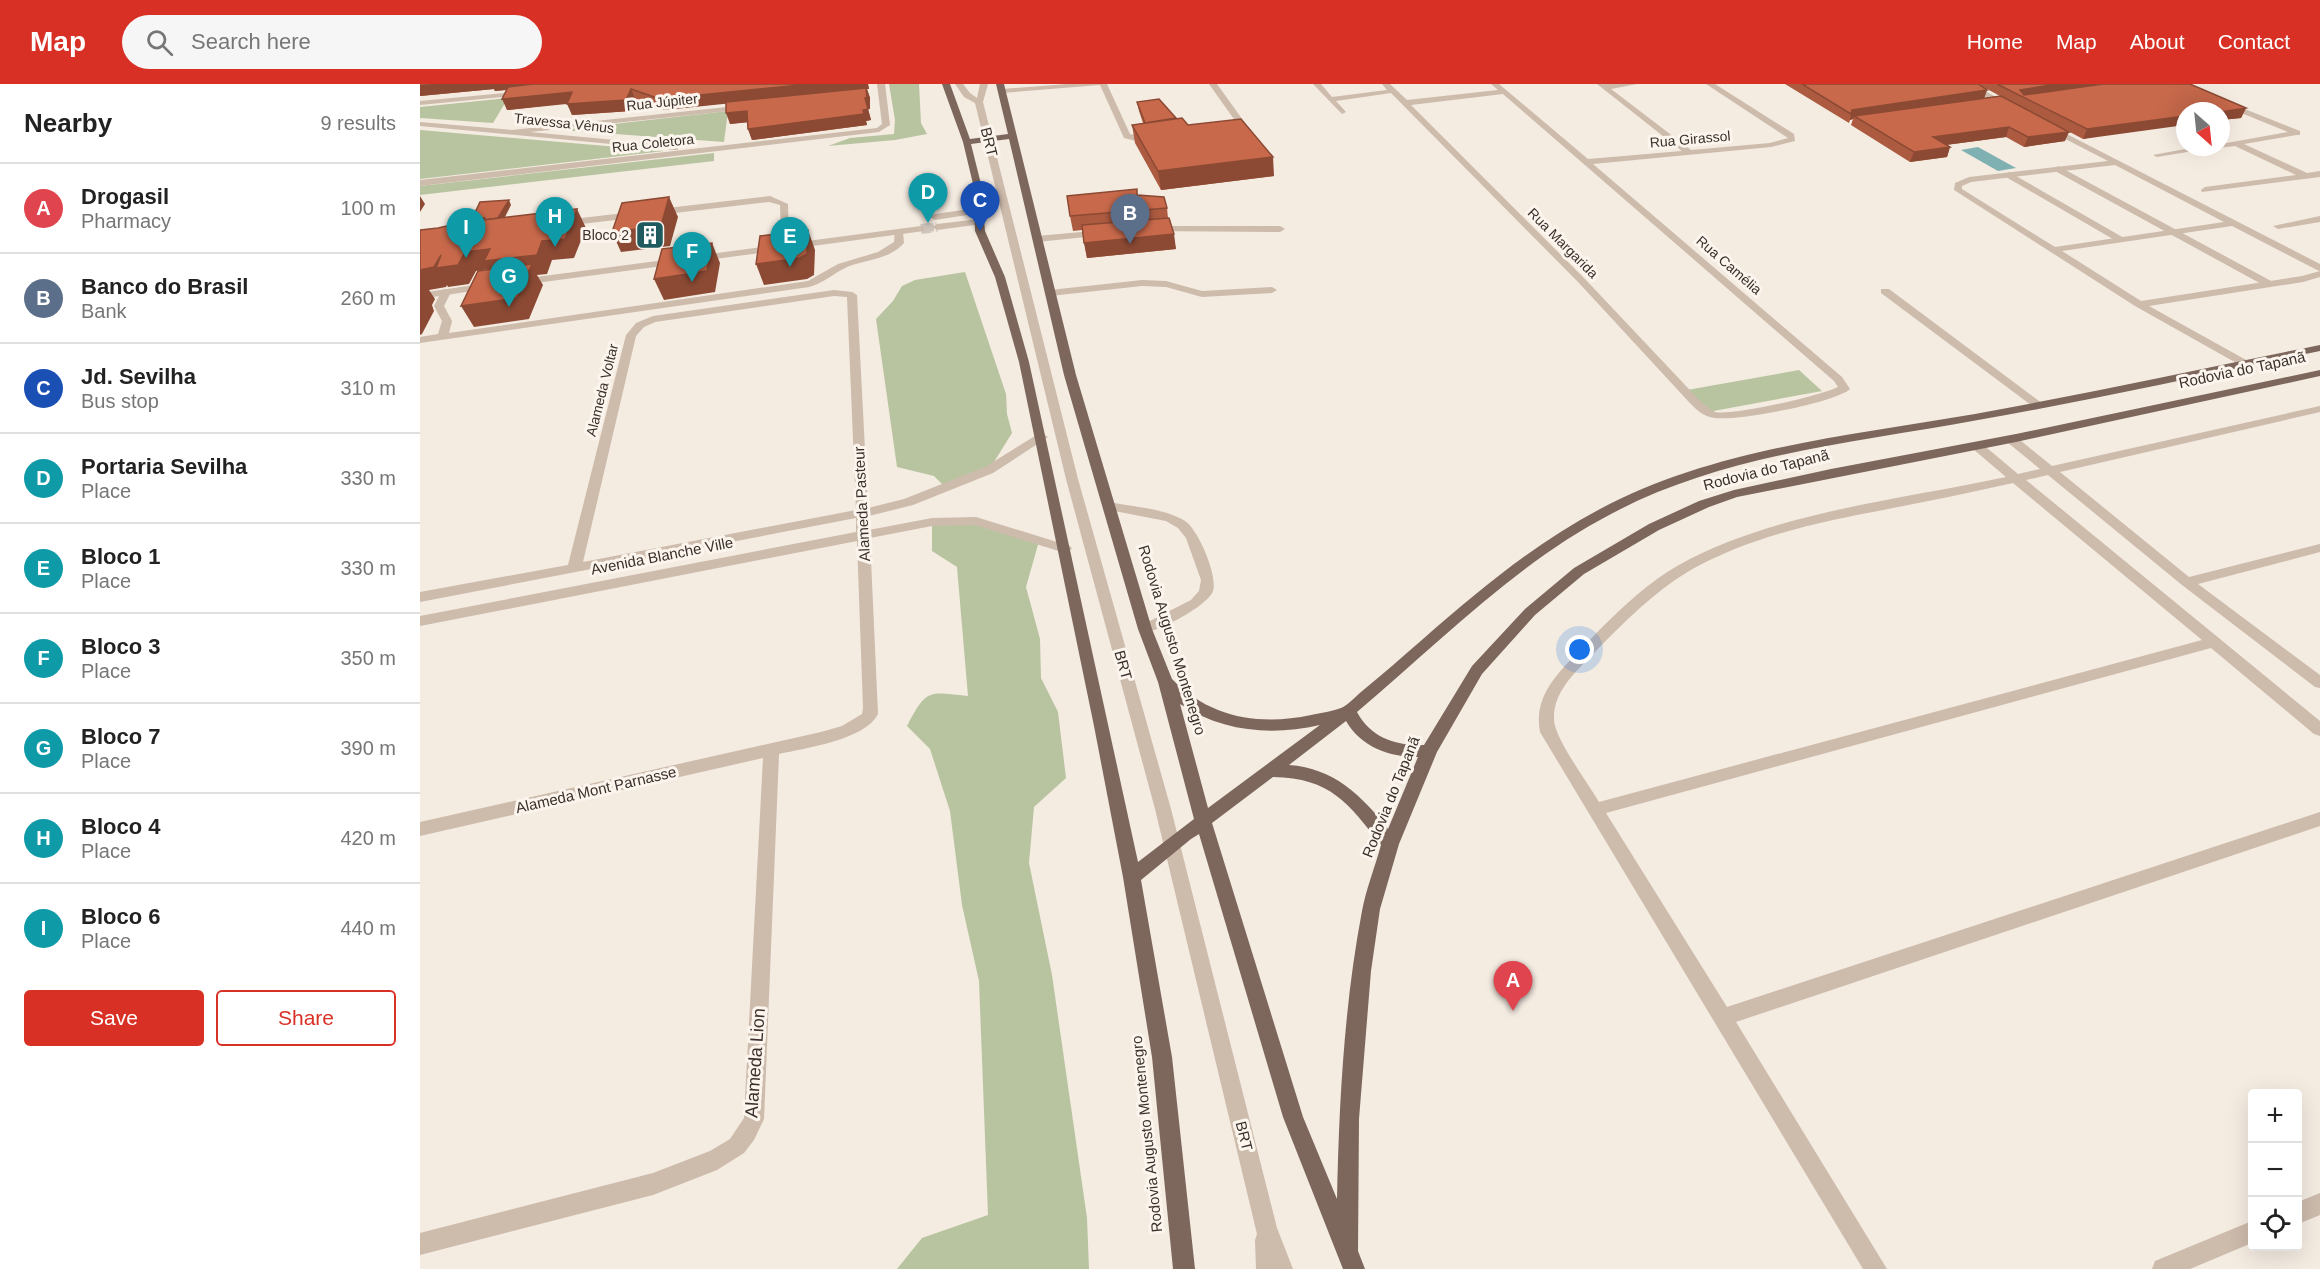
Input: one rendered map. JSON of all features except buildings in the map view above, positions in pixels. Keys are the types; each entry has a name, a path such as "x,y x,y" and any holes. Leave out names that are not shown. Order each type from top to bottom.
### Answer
{"main road":[{"name":"Rodovia Augusto Montenegro","path":"946,84 967,142 977,184 980,231 1000,277 1013,320 1041,437 1132,877 1161,1057 1176,1209 1185,1269"},
{"name":"Rodovia Augusto Montenegro","path":"1001,88 1070,375 1145,629 1166,681 1203,820 1293,1117 1350,1259"},
{"path":"967,142 1012,136"},
{"name":"Rodovia do Tapanã","path":"1132,877 1203,820 1349,711 1490,590 1553,543 1613,507 1652,489 1715,466 1747,459 2039,406 2320,348"},
{"name":"Rodovia do Tapanã","path":"1350,1259 1349,1119 1362,971 1371,909 1390,844 1429,752 1477,670 1530,612 1579,571 1654,527 1704,504 1734,494 2011,440 2320,373"},
{"path":"1166,681 1185,701 1211,716 1244,725 1280,727 1304,724 1349,711 1355,725 1368,738 1386,748 1407,752 1429,752"},
{"path":"1271,771 1304,772 1333,782 1352,797 1390,844"}],"street":[{"path":"959,84 967,94 979,102"},
{"name":"BRT","path":"984,84 979,102 1070,468 1163,809 1170,846 1266,1228 1282,1269"},
{"path":"1001,88 1097,84"},
{"path":"1103,84 1127,136 1140,138 1163,136"},
{"path":"1213,84 1241,124 1220,129"},
{"path":"1317,84 1342,112"},
{"name":"Rua Camélia","path":"1495,84 1844,386 1839,393 1828,397 1721,415"},
{"path":"1603,85 1632,84"},
{"name":"Rua Girassol","path":"1587,162 1781,143 1792,139 1791,135 1710,84"},
{"path":"1966,84 2019,111"},
{"path":"1603,85 1690,153"},
{"path":"871,93 882,88"},
{"name":"Rua Coletora","path":"420,183 884,129 886,125 882,88"},
{"path":"1331,99 1389,88"},
{"name":"Rua Margarida","path":"1389,88 1582,281 1692,399 1708,412 1721,415"},
{"path":"420,103 526,92"},
{"path":"1404,103 1504,92"},
{"path":"1988,103 1999,101"},
{"path":"2221,101 2297,133 2230,145"},
{"name":"Rua Júpiter","path":"516,131 753,106"},
{"path":"2038,122 2320,268"},
{"name":"Travessa Vênus","path":"420,124 516,131 705,151"},
{"path":"2237,144 2320,183"},
{"path":"2157,155 2176,152"},
{"path":"2118,162 1969,180 1958,185 1958,190 2139,304 2244,363"},
{"path":"2058,169 2269,284"},
{"path":"2205,190 2320,174"},
{"path":"2009,175 2121,240"},
{"path":"550,224 770,199 784,204 786,237"},
{"path":"936,222 978,217"},
{"path":"2278,226 2320,219"},
{"path":"420,340 809,284 826,278 832,271 846,264 893,249 899,243 895,225 901,221"},
{"path":"901,221 920,224 898,232 515,278 901,221"},
{"path":"2053,250 2234,223"},
{"path":"1140,230 1184,227 1280,229"},
{"path":"1037,239 1117,232"},
{"path":"2139,304 2320,274"},
{"path":"420,285 491,276"},
{"path":"1050,293 1142,283 1166,284 1202,294 1272,290"},
{"path":"420,296 504,284"},
{"path":"1885,291 2039,406"},
{"path":"442,337 447,321 439,306 446,292"},
{"name":"Alameda Pasteur","path":"744,306 834,293 852,295 871,715 866,721 853,727 771,750"},
{"name":"Alameda Voltar","path":"574,569 613,406 635,329 653,319 744,306"},
{"path":"1876,1269 1548,732 1545,712 1556,686 1640,599 1696,561 1728,546 1852,511 2018,478 2320,409"},
{"name":"Avenida Blanche Ville","path":"420,597 863,513 908,502 989,470 1041,437"},
{"path":"2011,440 2187,582 2320,683"},
{"path":"1977,446 2320,730"},
{"path":"908,502 910,525"},
{"path":"1109,506 1170,518 1183,525 1192,537 1208,580 1206,592 1196,603 1145,629"},
{"name":"Avenida Blanche Ville","path":"425,620 910,525 976,520 1065,549"},
{"path":"2187,582 2320,548"},
{"path":"425,620 441,594"},
{"path":"1597,809 2213,642"},
{"name":"Alameda Mont Parnasse","path":"420,829 771,750"},
{"name":"Alameda Lion","path":"420,1244 653,1184 717,1159 737,1146 747,1133 753,1119 771,750"},
{"path":"1723,1017 2320,819"},
{"path":"2302,1211 2320,1204"},
{"name":"BRT","path":"1266,1228 1267,1269"},
{"path":"2163,1269 2248,1234"}],"green space":[{"path":"889,84 919,84 921,123 927,134 895,140 828,146 850,138 894,134 895,120"},
{"path":"508,98 493,123 420,118 420,107"},
{"path":"728,111 724,142 561,130"},
{"path":"420,130 664,151 420,179"},
{"path":"714,153 714,161 420,195 420,186"},
{"path":"965,272 1006,394 1007,414 1012,433 989,470 946,488 934,476 897,467 876,319 893,301 902,286 915,280"},
{"path":"1799,370 1822,391 1708,412 1687,390"},
{"path":"976,521 1039,541 1026,587 1040,639 1041,678 1058,712 1066,778 1034,807 1029,863 1052,975 1087,1218 1089,1269 897,1269 922,1238 988,1215 979,981 962,905 950,811 930,749 907,726 919,705 930,695 968,696 957,567 932,551 932,522"}],"water":[{"path":"1978,147 2016,168 1998,171 1961,150"}],"tunnel":[{"path":"921,229 937,227 926,228"}],"place":[{"name":"Portaria Sevilha","path":"928,223"},
{"name":"Jd. Sevilha","path":"980,231"},
{"name":"Bloco 2","path":"650,235"},
{"name":"Banco do Brasil","path":"1130,244"},
{"name":"Bloco 4","path":"555,247"},
{"name":"Bloco 6","path":"466,258"},
{"name":"Bloco 1","path":"790,267"},
{"name":"Bloco 3","path":"692,282"},
{"name":"Bloco 7","path":"509,307"},
{"name":"Drogasil","path":"1513,1011"}]}
